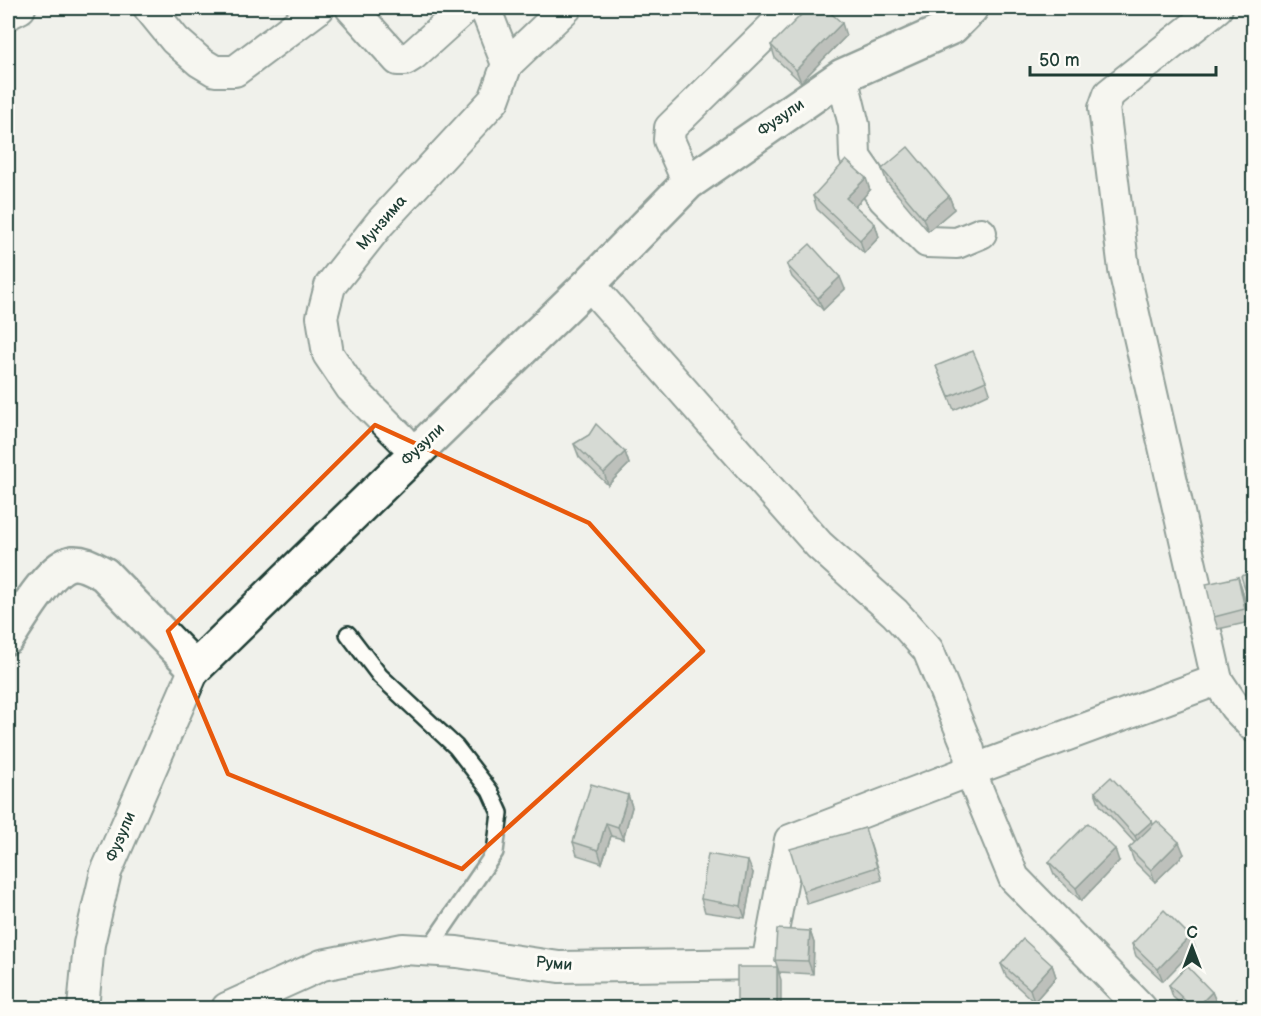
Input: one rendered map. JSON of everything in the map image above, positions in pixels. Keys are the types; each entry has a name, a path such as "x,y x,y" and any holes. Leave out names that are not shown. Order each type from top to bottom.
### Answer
{"street":[{"path":"8,14 20,8"},
{"path":"149,8 175,40 200,62 215,71 235,71 319,8"},
{"path":"351,8 398,60 405,60 413,55 465,8"},
{"path":"485,8 507,63 566,8"},
{"path":"688,183 669,140 670,128 792,8"},
{"path":"1217,8 1108,94 1104,108 1124,270 1217,680 1247,708"},
{"name":"Фузули","path":"83,1008 89,944 106,872 195,668 589,284 688,183 842,76 962,17"},
{"name":"Мунзима","path":"402,439 351,388 328,354 322,317 330,286 380,223 494,100 507,63"},
{"path":"842,76 854,125 855,157 884,199 927,242 957,243 981,233"},
{"path":"589,284 819,546 895,613 928,650 969,750 970,771 1014,878 1141,1008"},
{"path":"8,637 51,575 71,563 87,565 104,574 195,668"},
{"path":"970,771 1217,680"},
{"name":"Руми","path":"227,1008 322,965 403,949 457,952 559,967 767,964 790,840 970,771"}],"lane":[{"path":"348,634 380,676 456,747 490,791 500,813 495,852 428,950"}],"highlighted area":[{"path":"375,425 589,523 703,651 462,869 228,774 168,631"}],"building":[{"path":"808,8 825,8 842,23 796,70 771,45"},
{"path":"908,147 949,196 923,218 882,169"},
{"path":"846,160 866,178 846,198 875,224 860,240 813,196"},
{"path":"810,244 840,277 818,298 787,265"},
{"path":"973,351 986,381 949,397 936,366"},
{"path":"596,424 625,452 604,473 574,444 589,435"},
{"path":"1254,507 1254,535 1246,510"},
{"path":"1254,572 1254,610 1252,611 1241,576"},
{"path":"1238,577 1245,609 1214,617 1206,584"},
{"path":"1111,777 1152,821 1135,836 1095,792"},
{"path":"591,784 628,795 618,827 606,823 598,850 573,842"},
{"path":"1157,821 1179,842 1151,870 1129,848"},
{"path":"1088,823 1115,849 1076,888 1049,862"},
{"path":"865,828 877,867 803,891 790,849"},
{"path":"708,854 748,861 741,906 701,899"},
{"path":"1164,910 1190,936 1158,969 1132,944"},
{"path":"777,929 810,931 808,961 775,960"},
{"path":"1023,939 1052,965 1030,989 1001,964"},
{"path":"1187,966 1212,992 1196,1008 1193,1008 1169,985"},
{"path":"737,967 777,967 777,1008 737,1008"},
{"path":"1237,999 1247,1008 1229,1008"}]}
